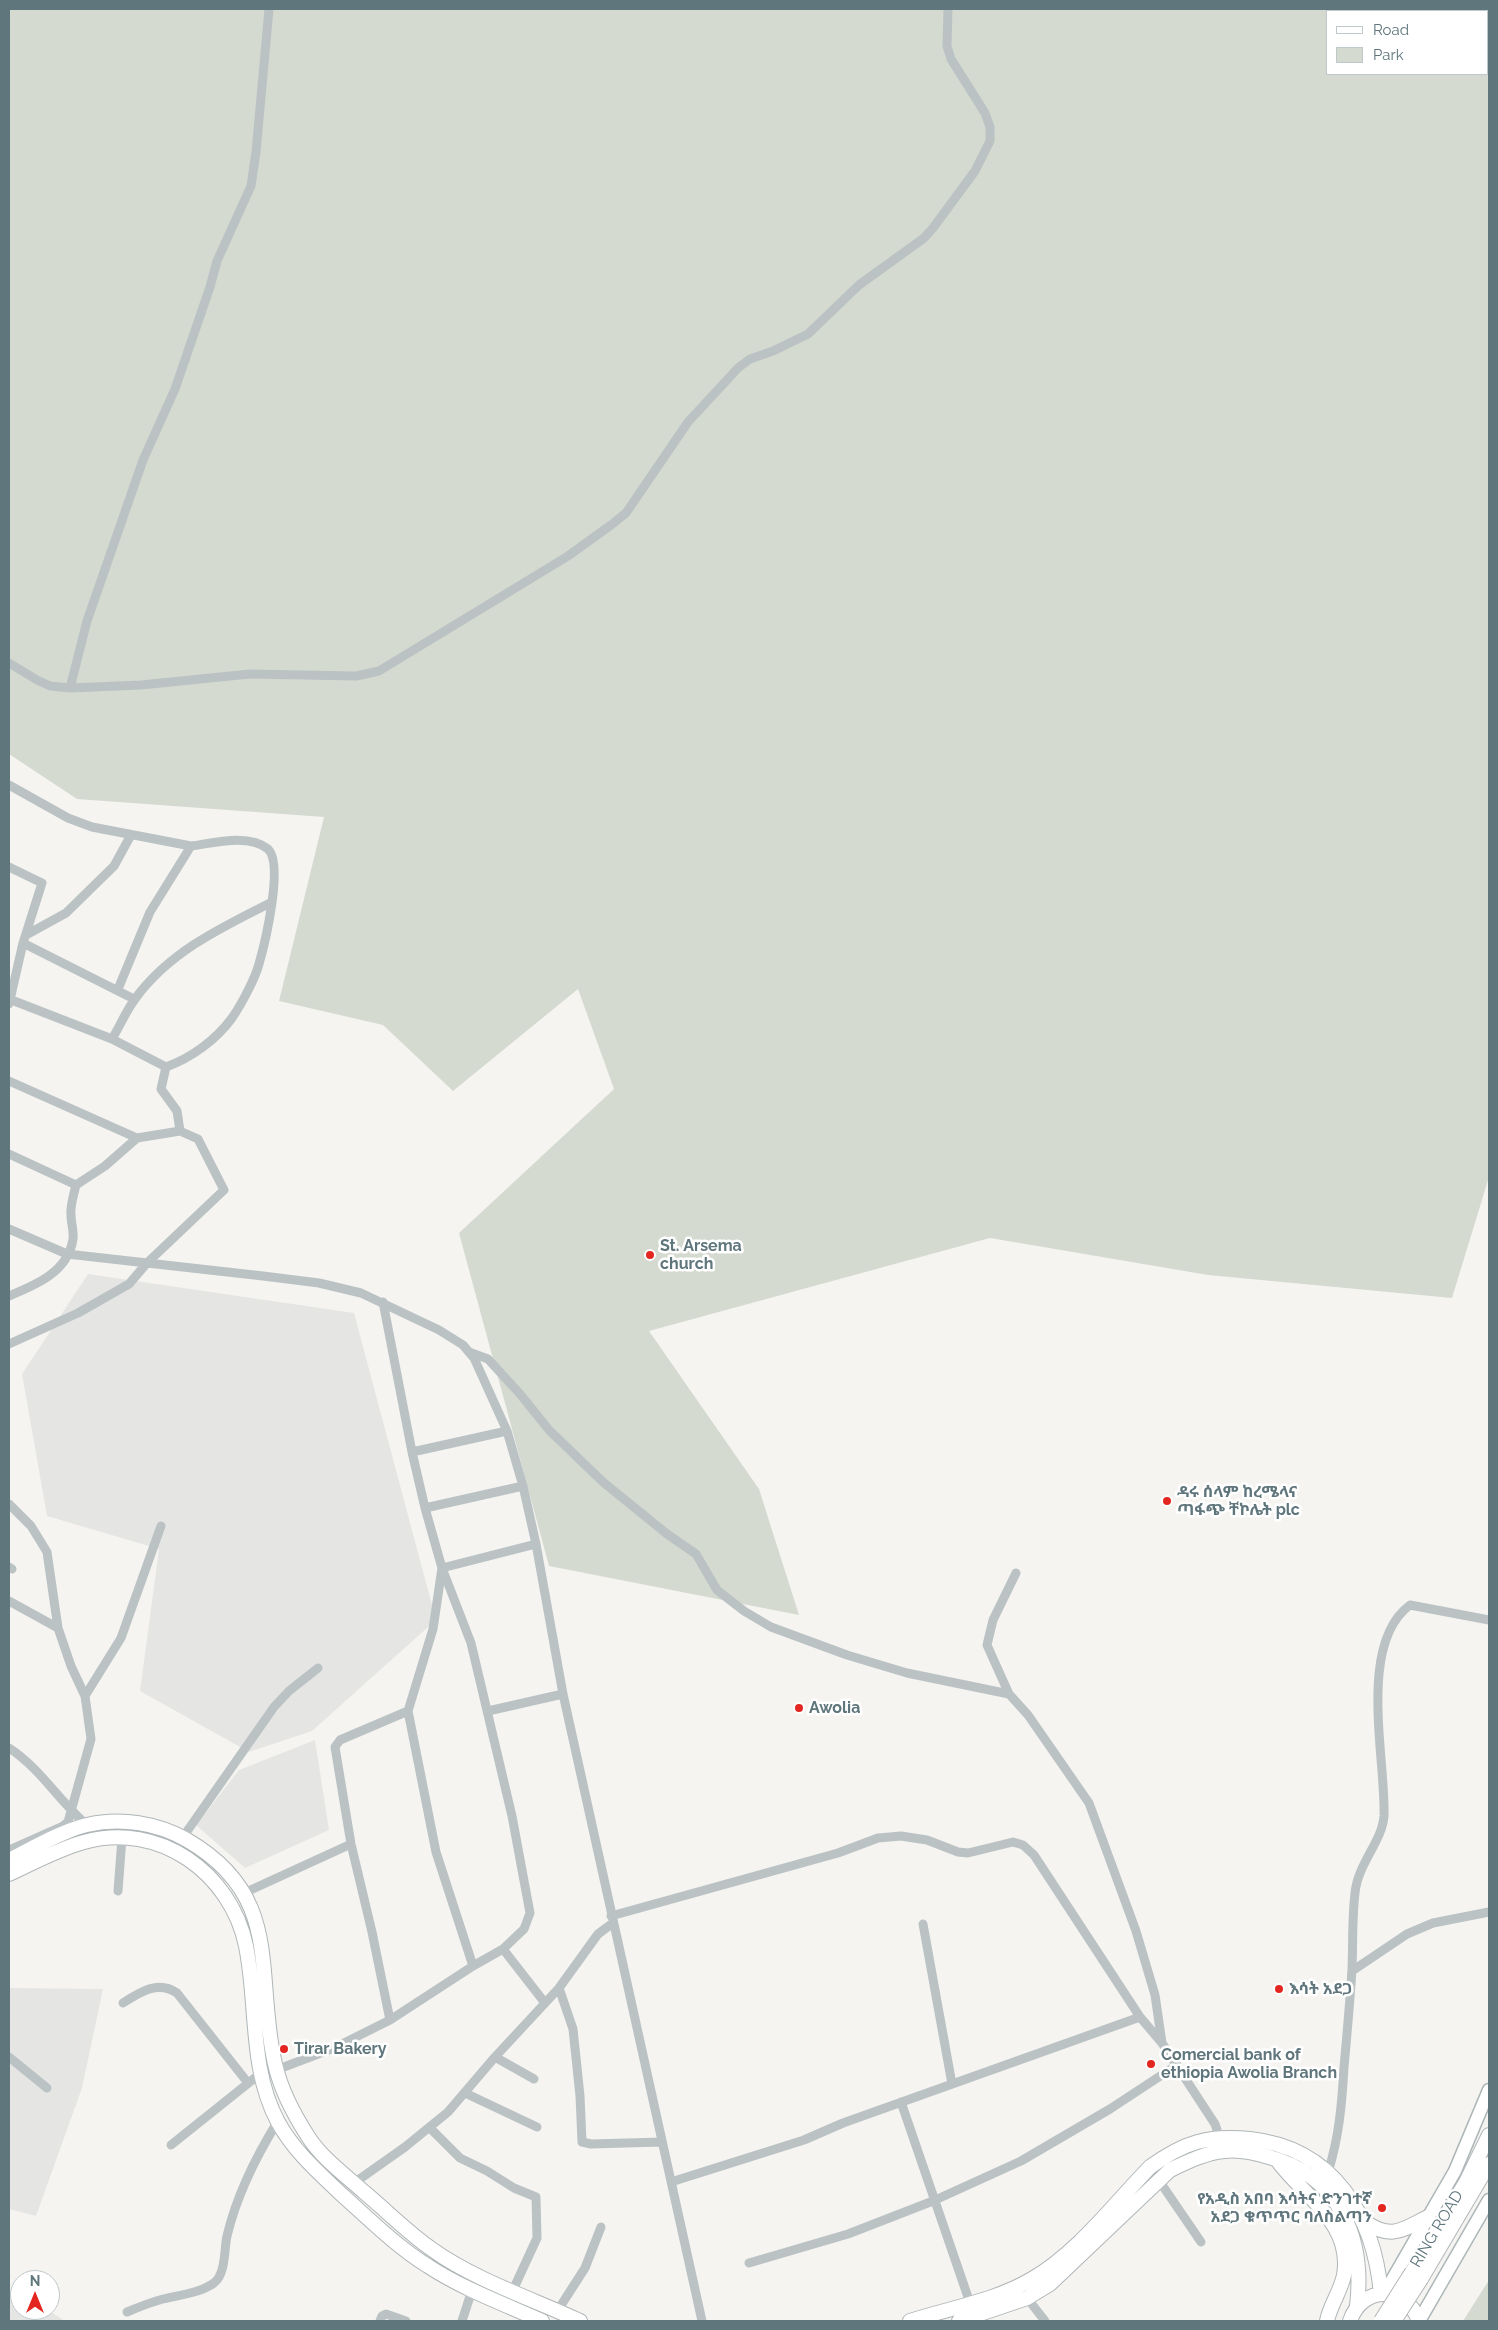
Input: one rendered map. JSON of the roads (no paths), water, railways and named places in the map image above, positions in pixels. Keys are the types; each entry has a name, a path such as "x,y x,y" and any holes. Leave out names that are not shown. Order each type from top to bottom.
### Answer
{"main road":[{"path":"126,1838 131,1822"},
{"path":"9,1860 85,1825 131,1822 152,1826 183,1837 218,1860 236,1880 244,1893 260,1934 271,2044 276,2070 285,2095 301,2125 322,2154 433,2251 477,2275 580,2321"},
{"path":"9,1874 84,1842 126,1838 164,1845 195,1863 216,1883 231,1904 246,1948 254,2036 261,2072 278,2121 287,2136 319,2174 369,2219 426,2265 519,2316 542,2321"},
{"path":"1383,2294 1455,2171 1489,2090"},
{"path":"287,2136 301,2125"},
{"name":"RING ROAD","path":"1380,2321 1466,2182 1489,2135"},
{"path":"910,2321 970,2304 1015,2287 1045,2270 1097,2223 1150,2167 1166,2155 1192,2142 1220,2137 1262,2140 1282,2146 1306,2156 1328,2172 1344,2190 1365,2222 1373,2246 1383,2294"},
{"path":"959,2321 1027,2298 1050,2284 1067,2270 1158,2179 1170,2170 1194,2159 1225,2150 1246,2152 1277,2159 1300,2169 1324,2189 1344,2214 1357,2247 1359,2278 1357,2306 1350,2321"},
{"path":"1277,2159 1289,2176 1322,2208 1332,2222 1342,2244 1344,2273 1327,2321"},
{"name":"RING ROAD","path":"1394,2321 1442,2247 1489,2164"},
{"name":"RING ROAD","path":"1419,2321 1489,2200"},
{"path":"1365,2222 1378,2231 1393,2233 1400,2232 1428,2217"},
{"path":"1357,2306 1372,2296 1392,2294 1412,2307 1419,2321"}],"street":[{"path":"70,688 87,621 143,460 175,389 217,261 251,186 256,152 268,9"},
{"path":"9,663 50,686 70,688 141,686 250,674 356,676 379,670 568,556 626,512 688,422 738,368 750,359 773,351 808,334 859,285 924,238 943,216 975,171 990,141 990,128 978,101 951,59 947,46 948,9"},
{"path":"9,785 68,818 92,827 190,846 238,840 253,842 267,848 274,856 275,880 272,902 259,965 233,1016 193,1054 185,1060 166,1067 112,1039 9,1001 42,884 9,867"},
{"path":"25,939 66,913 114,866 131,835"},
{"path":"118,989 150,912 190,846"},
{"path":"112,1039 134,999 183,950 272,902"},
{"path":"25,939 134,999"},
{"path":"166,1067 161,1089 178,1111 180,1131"},
{"path":"9,1081 137,1138"},
{"path":"9,1296 46,1279 67,1254 73,1241 71,1211 76,1184 105,1166 137,1138 180,1131 198,1139 224,1190 147,1264 136,1278 120,1290 78,1313 9,1344"},
{"path":"9,1154 76,1184"},
{"path":"9,1229 67,1254 318,1283 361,1293 439,1330 463,1345 474,1358 507,1431 523,1486 536,1544 563,1694 702,2321"},
{"path":"276,2070 334,2048 390,2020 473,1966 503,1949 524,1929 530,1913 512,1816 471,1643 442,1568 425,1508 412,1452 383,1302"},
{"path":"469,1352 488,1359 549,1430 603,1482 696,1554 718,1590 744,1611 771,1627 847,1655 908,1673 1009,1694"},
{"path":"412,1452 507,1431"},
{"path":"425,1508 523,1486"},
{"path":"9,1504 31,1526 47,1552 58,1628 71,1666 85,1696 90,1748 72,1812 63,1826"},
{"path":"85,1696 121,1638 161,1526"},
{"path":"442,1568 536,1544"},
{"path":"442,1568 433,1629 408,1710 436,1852 473,1966"},
{"path":"1016,1573 993,1620 988,1637 988,1645 1009,1694 1028,1715 1089,1803 1136,1931 1154,1995 1162,2043"},
{"path":"9,1601 58,1628"},
{"path":"1328,2172 1339,2126 1352,1971 1355,1891 1359,1874 1376,1841 1384,1818 1378,1724 1380,1671 1386,1639 1392,1625 1403,1609 1410,1604 1489,1620"},
{"path":"183,1837 274,1707 289,1691 318,1668"},
{"path":"488,1712 563,1694"},
{"path":"390,2020 351,1844 334,1752 336,1744 340,1740 408,1710"},
{"path":"9,1748 32,1765 85,1825"},
{"path":"9,1850 63,1826 85,1825"},
{"path":"354,2183 430,2128 465,2093 495,2057 559,1988 586,1949 612,1919 838,1853 878,1838 901,1836 927,1840 958,1852 968,1853 1013,1842 1022,1845 1034,1856 1140,2017 1162,2043 1177,2065 1215,2124 1225,2150"},
{"path":"118,1891 126,1838"},
{"path":"244,1893 351,1844"},
{"path":"1352,1971 1407,1934 1433,1923 1489,1912"},
{"path":"924,1924 952,2084"},
{"path":"503,1949 545,2003"},
{"path":"123,2003 141,1991 159,1986 177,1992 248,2083"},
{"path":"559,1988 573,2029 580,2096 582,2142 591,2144 662,2142"},
{"path":"671,2182 804,2140 901,2102 1140,2017"},
{"path":"9,2057 47,2088"},
{"path":"495,2057 534,2079"},
{"path":"749,2263 823,2242 933,2201 1021,2161 1110,2109 1177,2065"},
{"path":"171,2145 261,2072"},
{"path":"465,2093 537,2127"},
{"path":"901,2102 933,2201 970,2304"},
{"path":"127,2312 161,2299 203,2288 216,2281 221,2270 227,2238 243,2185 256,2156 278,2121"},
{"path":"430,2128 460,2158 487,2171 514,2188 536,2197 538,2238 513,2290"},
{"path":"1158,2179 1201,2242"},
{"path":"558,2310 585,2268 601,2227"},
{"path":"462,2321 472,2290"},
{"path":"1027,2298 1045,2321"},
{"path":"380,2321 382,2316 386,2314 406,2321"}],"place":[{"name":"St. Arsema church","path":"650,1255"},
{"name":"ዳሩ ሰላም ከረሜላና ጣፋጭ ቸኮሌት plc","path":"1167,1501"},
{"name":"Awolia","path":"799,1708"},
{"name":"እሳት አደጋ","path":"1279,1989"},
{"name":"Tirar Bakery","path":"284,2049"},
{"name":"Comercial bank of ethiopia Awolia Branch","path":"1151,2064"},
{"name":"የአዲስ አበባ እሳትና ድንገተኛ አደጋ ቁጥጥር ባለስልጣን","path":"1382,2208"}]}
